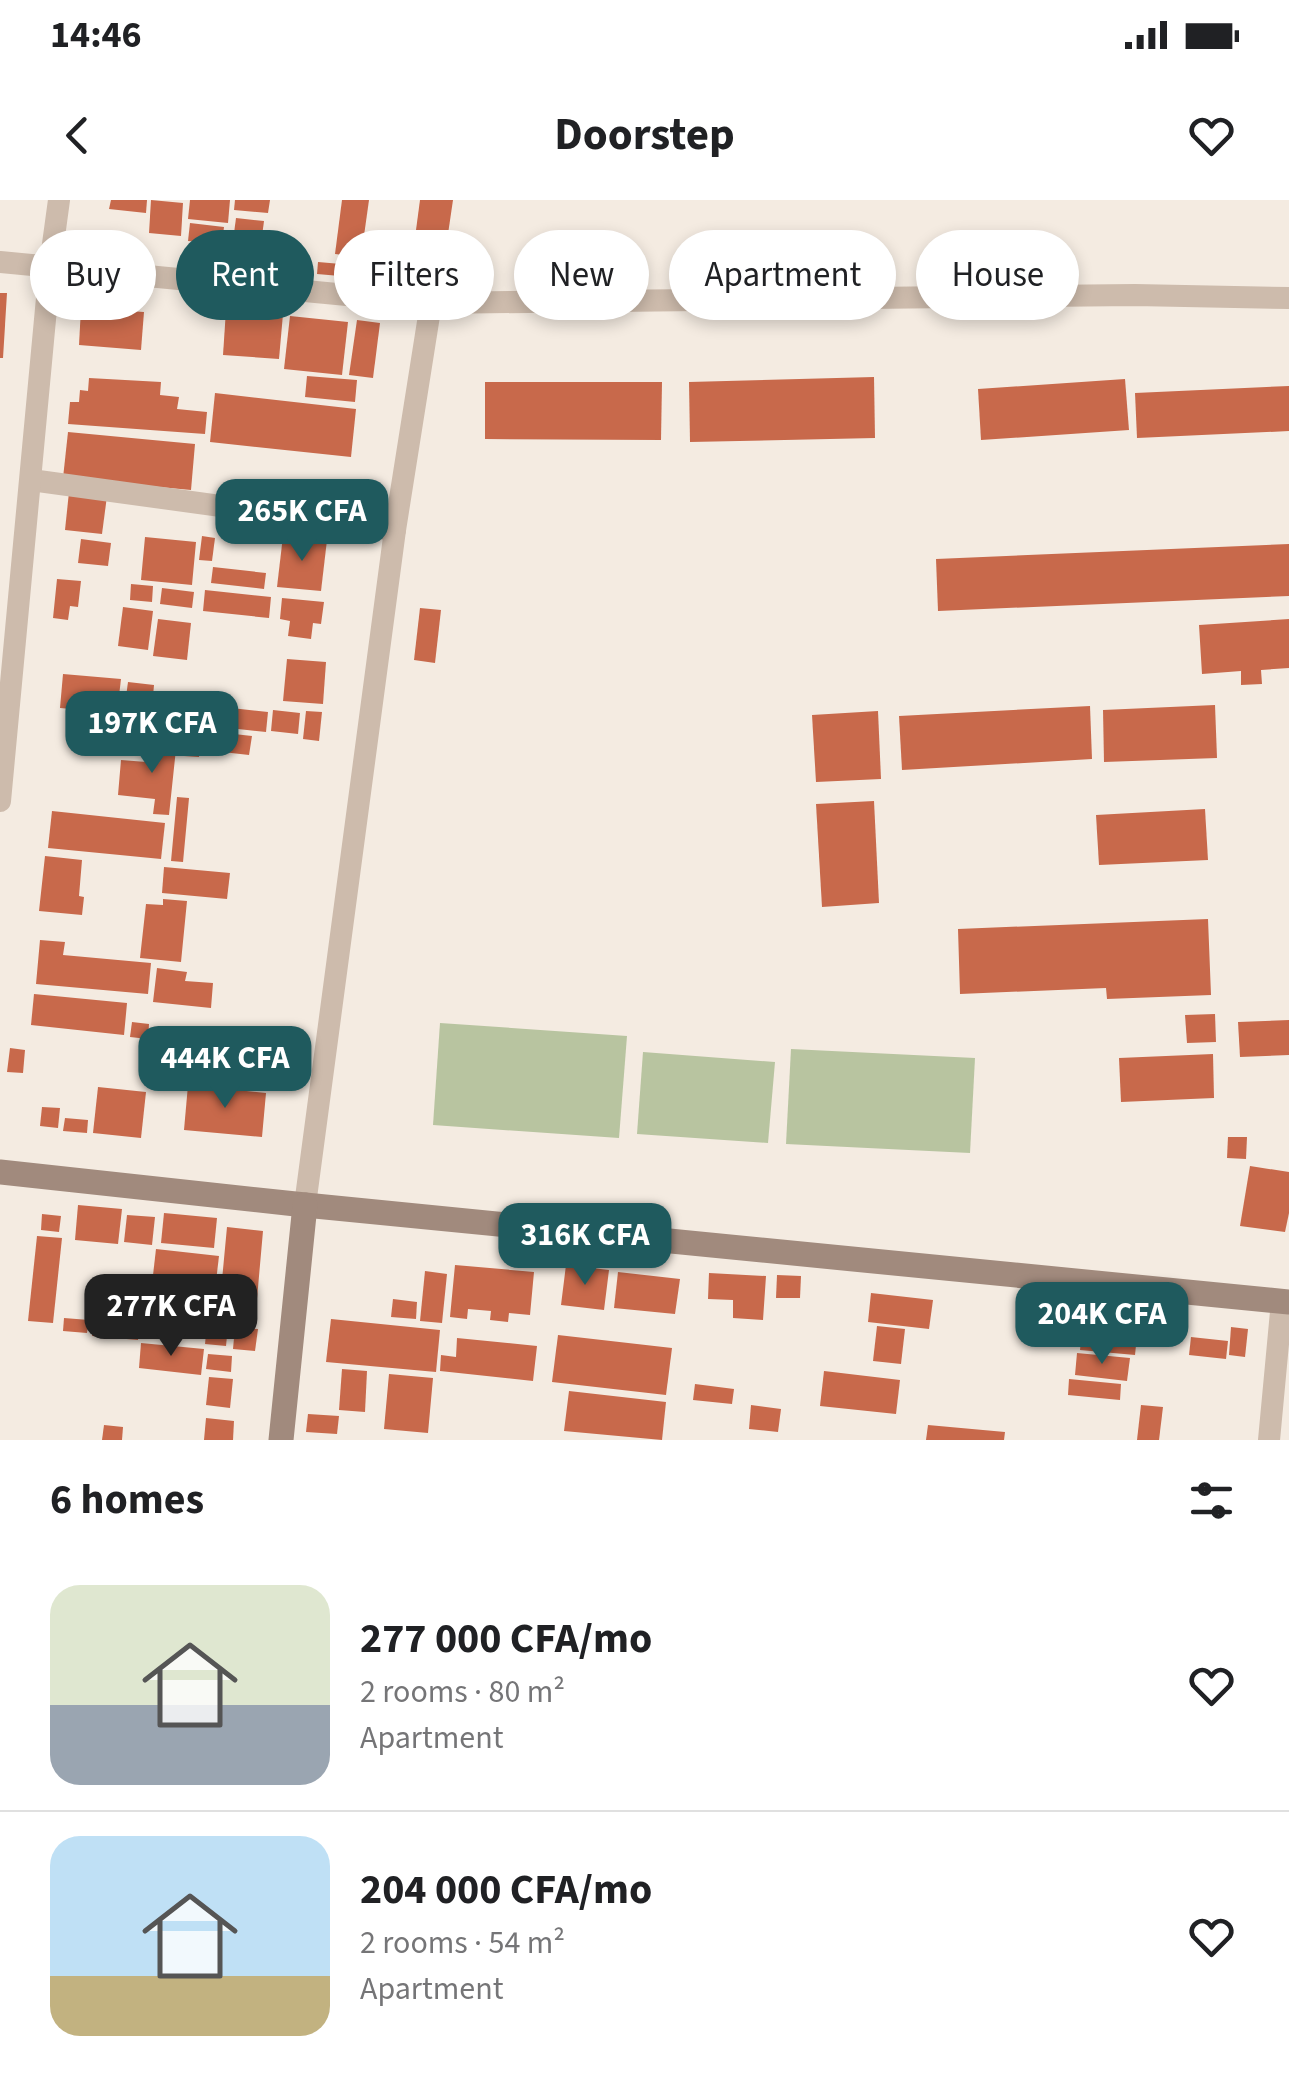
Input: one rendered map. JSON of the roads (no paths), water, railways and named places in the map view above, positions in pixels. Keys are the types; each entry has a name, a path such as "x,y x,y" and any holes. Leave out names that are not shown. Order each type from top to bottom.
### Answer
{"street":[{"path":"55,230 60,200"},
{"path":"0,262 30,264"},
{"path":"156,277 334,294"},
{"path":"494,303 1135,295 1289,298"},
{"path":"0,800 8,642 31,480 45,320"},
{"path":"280,1440 305,1205 396,530 429,320"},
{"path":"31,480 396,530"},
{"path":"0,1172 1285,1301 1269,1440"}]}
